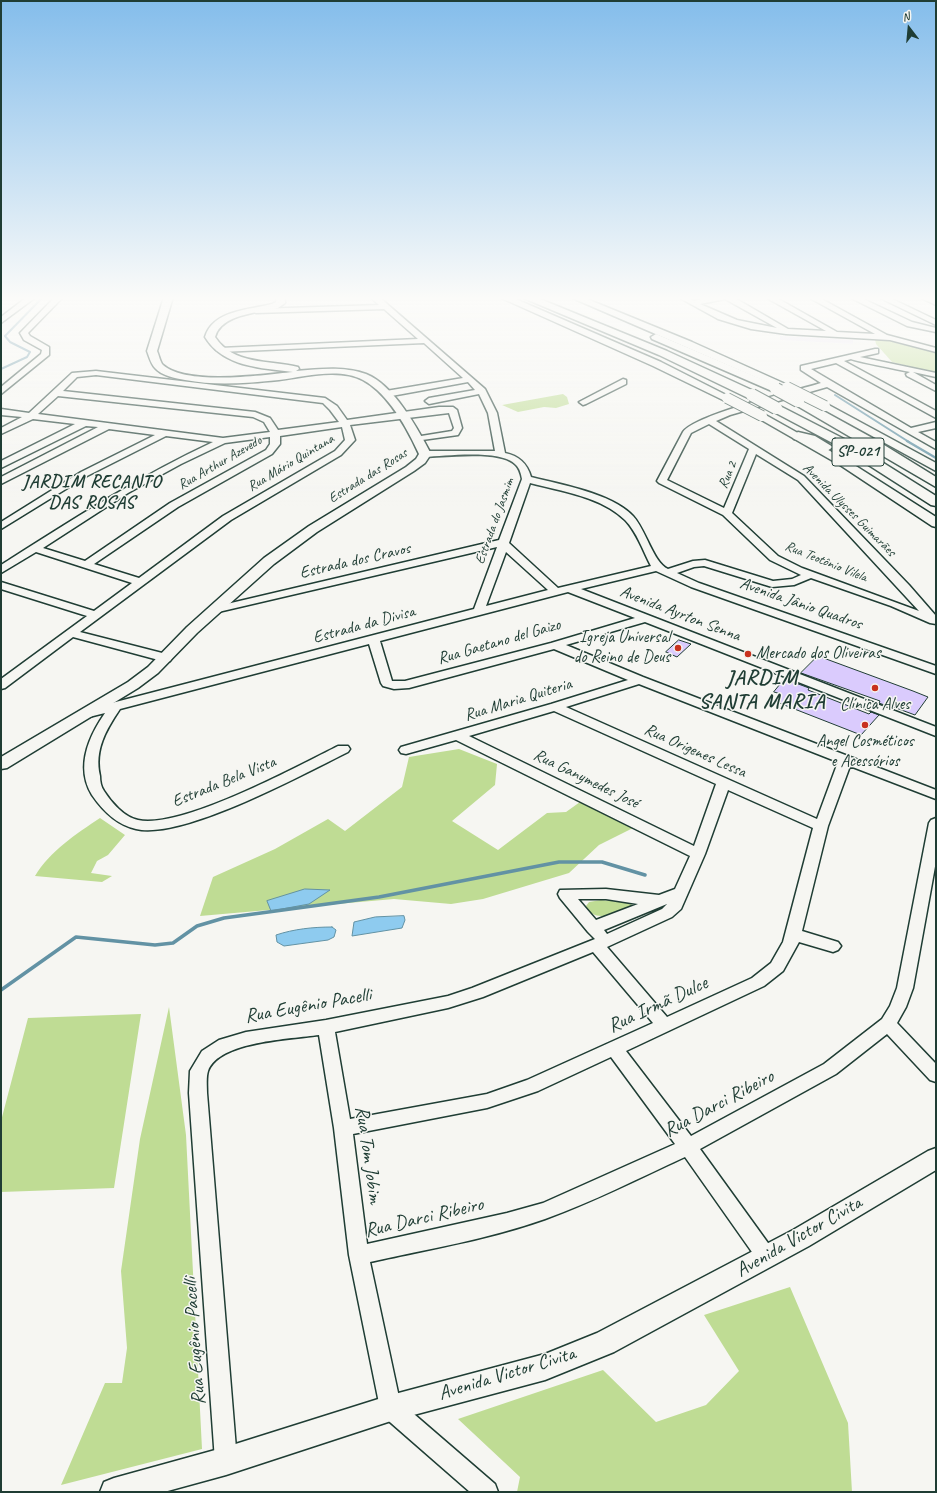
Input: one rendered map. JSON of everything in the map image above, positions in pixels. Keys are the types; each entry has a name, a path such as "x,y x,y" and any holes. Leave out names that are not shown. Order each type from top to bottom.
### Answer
{"highway":[{"name":"SP-021","path":"692,367 752,395 846,445 936,502"},
{"name":"SP-021","path":"730,367 782,388 798,401 872,442 936,483"},
{"path":"798,436 823,444 936,513"}],"main road":[{"name":"Estrada das Rosas","path":"4,761 133,685 166,658 192,630 269,561 313,528 410,469 421,461 425,454 418,438 386,394 369,378 360,375 320,372 246,379 204,380 187,379 162,370 159,367"},
{"path":"286,367 320,372"},
{"path":"663,367 762,416 798,436 874,482 936,523"},
{"path":"782,388 825,406 936,468"},
{"name":"Avenida Victor Civita","path":"114,1492 226,1461 391,1408 545,1367 585,1351 619,1336 801,1238 936,1158"}],"street":[{"path":"1,391 31,367"},
{"path":"455,367 470,379 488,399 496,422 500,454"},
{"path":"805,367 805,370 828,384 936,446"},
{"path":"851,367 936,415"},
{"path":"896,367 936,388"},
{"path":"898,367 936,375"},
{"name":"Rua Mário Quintana","path":"3,680 71,633 227,518 338,453 350,440 350,436 344,423 329,403 316,399 96,373 75,375 56,393"},
{"path":"386,394 470,379"},
{"path":"583,402 622,384 623,382"},
{"name":"Rua Teotônio Vilela","path":"828,384 727,413 691,428 687,432 662,480 727,513 774,558 810,575 895,604 935,622"},
{"path":"414,389 439,410"},
{"path":"429,401 482,391"},
{"path":"1,431 30,417 56,393 255,415 267,420 275,433"},
{"path":"1,412 30,417 223,441 439,410 453,410 457,431 449,435 418,438"},
{"name":"Avenida Ulysses Guimarães","path":"709,420 801,478 905,587 935,622"},
{"path":"1,465 16,456 85,423"},
{"path":"909,431 936,425"},
{"path":"1,481 108,426"},
{"name":"Rua Arthur Azevedo","path":"88,564 174,505 268,452 275,444 275,433"},
{"path":"3,524 84,474 164,434"},
{"path":"1,570 37,549 132,487 178,462 223,441"},
{"name":"Rua 2","path":"727,513 754,448"},
{"name":"Estrada do Jasmim","path":"425,454 500,454 517,460 524,470 527,479 502,543 478,613"},
{"path":"527,479 594,499 621,511 632,523 661,571"},
{"path":"502,543 556,592"},
{"name":"Estrada dos Cravos","path":"214,610 502,543"},
{"path":"37,549 88,564 140,582"},
{"name":"Estrada da Divisa","path":"81,715 114,708 569,588 699,563 772,584 794,582 810,575"},
{"name":"Avenida Jânio Quadros","path":"661,571 936,670"},
{"path":"1,585 94,615"},
{"name":"Avenida Ayrton Senna","path":"569,588 643,618 788,672 936,732"},
{"name":"Rua Teotônio Vilela","path":"895,604 919,603"},
{"name":"Rua Gaetano del Gaizo","path":"374,640 387,683 400,685 420,682 555,645 643,618"},
{"path":"71,633 166,658"},
{"path":"555,645 639,680 737,716 845,761 936,795"},
{"name":"Rua Maria Quiteria","path":"406,750 555,707 639,680"},
{"name":"Rua Origenes Lessa","path":"555,707 723,784 821,826"},
{"name":"Estrada Bela Vista","path":"114,708 97,733 91,751 90,769 96,791 115,815 138,825 159,826 214,809 343,749"},
{"name":"Rua Ganymedes José","path":"458,736 698,854"},
{"name":"Rua Irmã Dulce","path":"343,1128 487,1101 532,1086 758,982 776,967 790,942 821,826 845,761"},
{"name":"Rua Eugênio Pacelli","path":"226,1461 198,1093 200,1071 208,1056 225,1044 246,1039 326,1027 448,1002 476,993 598,938 667,913 676,905 698,854 723,784"},
{"name":"Rua Darci Ribeiro","path":"359,1255 507,1222 544,1211 581,1196 688,1147 830,1068 868,1041 888,1024 898,1008 905,988 936,823"},
{"path":"598,938 660,901 681,893"},
{"path":"660,901 606,894 565,894 664,1025"},
{"path":"792,934 833,946"},
{"path":"888,1024 936,1075"},
{"name":"Rua Tom Jobim","path":"326,1027 343,1128 359,1255 391,1408"},
{"path":"614,1048 688,1147 766,1256"},
{"path":"391,1408 487,1492"}],"green space":[{"path":"911,367 936,367 936,373"},
{"path":"563,394 567,397 569,404 556,408 544,407 518,412 502,405"},
{"path":"459,749 497,764 495,785 452,821 498,850 547,813 566,812 580,802 635,827 599,845 569,873 483,899 451,904 394,899 200,916 213,877 275,849 328,819 345,831 402,787 409,757"},
{"path":"100,818 125,835 108,855 97,861 91,873 112,876 102,882 35,876 56,851"},
{"path":"601,900 632,903 631,906 613,914 601,916 590,912 586,906 589,902"},
{"path":"169,1007 186,1135 202,1449 61,1485 105,1383 122,1383 127,1348 121,1271 140,1139"},
{"path":"141,1014 114,1188 1,1192 1,1121 28,1018"},
{"path":"790,1287 848,1423 852,1492 517,1492 520,1477 458,1419 603,1370 656,1422 706,1405 739,1371 704,1315"}],"water":[{"path":"305,889 330,890 309,904 271,911 267,901"},
{"path":"404,916 405,920 402,928 352,936 354,922 375,917"},
{"path":"318,927 332,927 336,930 334,937 328,940 284,946 277,942 276,935 290,931"}],"building":[{"name":"Igreja Universal do Reino de Deus","path":"679,640 691,644 677,657 666,652"},
{"path":"818,656 928,697 915,715 888,705 887,706 879,703 880,701 801,673"},
{"path":"783,681 791,684 793,682 809,688 808,690 869,714 871,712 879,715 861,735 774,701 781,694 774,692"}],"waterway":[{"path":"1,369 6,367"},
{"path":"835,395 909,442"},
{"path":"907,441 936,458"},
{"path":"1,990 76,937 155,945 173,943 197,926 224,918 379,897 559,862 602,862 645,875"}],"place":[{"name":"Igreja Universal do Reino de Deus","path":"678,648"},
{"name":"Mercado dos Oliveiras","path":"748,654"},
{"name":"Clínica Alves","path":"875,688"},
{"name":"Angel Cosméticos e Acessórios","path":"865,725"}],"district":[{"name":"JARDIM RECANTO DAS ROSAS","path":"92,492"},
{"name":"JARDIM SANTA MARIA","path":"762,690"}]}
